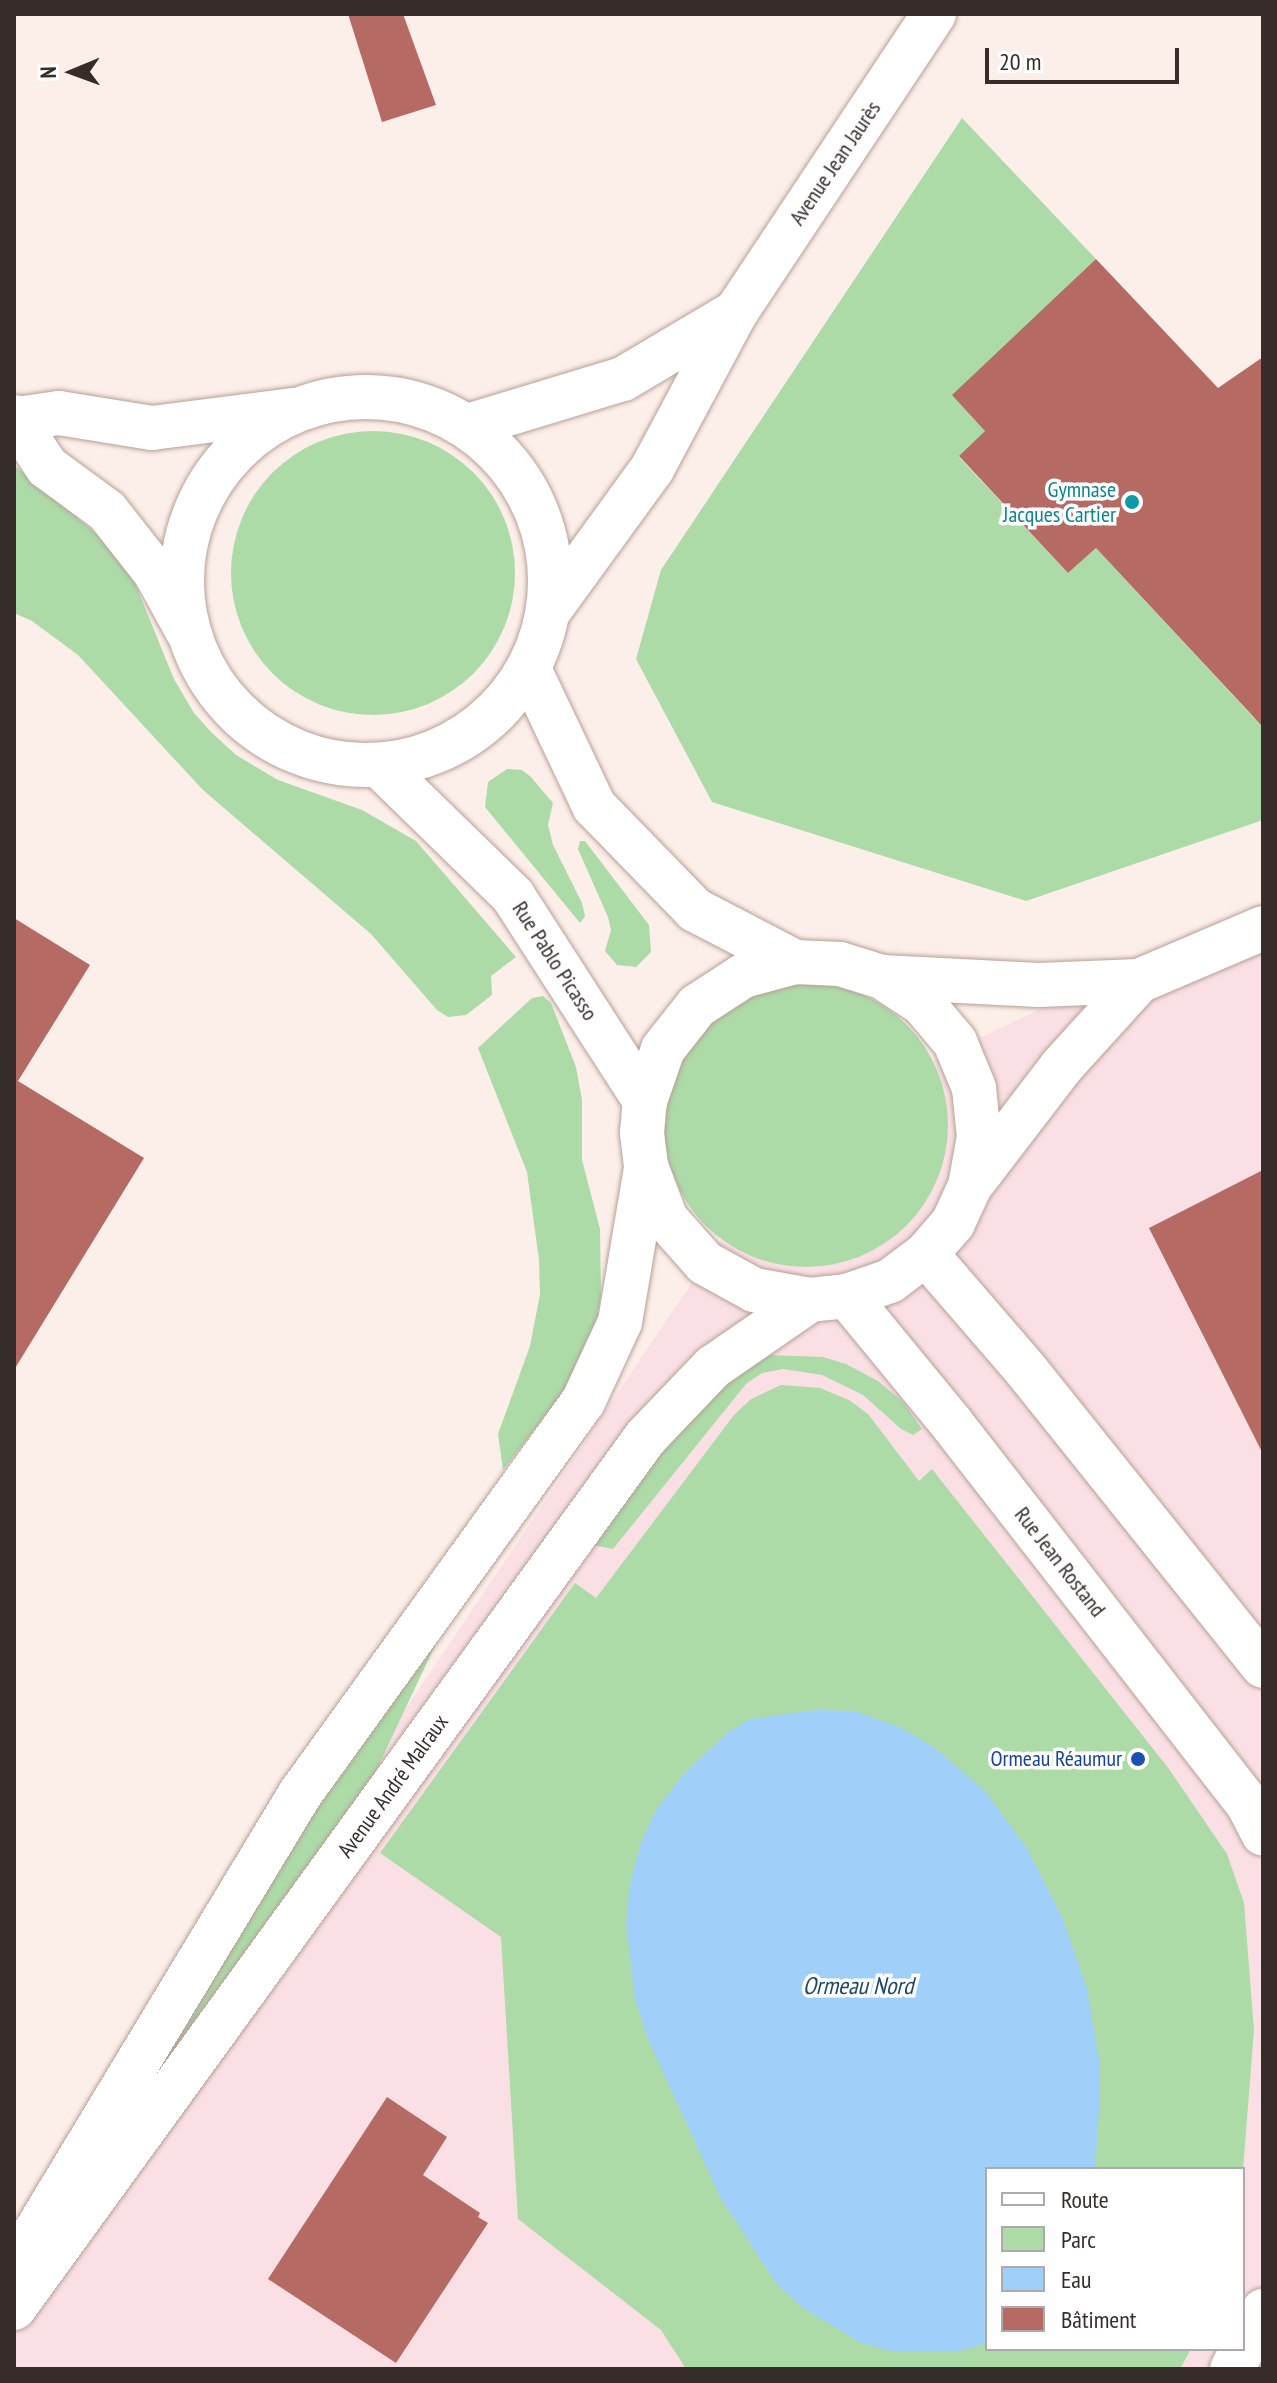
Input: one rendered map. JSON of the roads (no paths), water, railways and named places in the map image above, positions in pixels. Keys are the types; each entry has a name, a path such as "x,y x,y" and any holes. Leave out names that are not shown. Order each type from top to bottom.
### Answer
{"street":[{"name":"Avenue Jean Jaurès","path":"548,612 652,469 736,312 934,14"},
{"name":"Avenue Jean Jaurès","path":"468,426 623,379 736,312"},
{"path":"352,396 412,402 468,426 507,461 535,507 549,558 548,612 529,669 491,718 439,751 380,766 317,760 260,733 215,689 155,572 107,511 47,467 15,418 59,413 152,428 293,410 352,396"},
{"path":"188,632 181,579 189,526 211,478 247,438 293,410"},
{"path":"529,669 594,806 695,910 795,962"},
{"name":"Rue Pablo Picasso","path":"380,766 513,896 645,1101"},
{"path":"1139,981 1062,1066 970,1186 953,1223 926,1254 890,1281 829,1298 754,1290 705,1263 666,1219 646,1166 642,1133 645,1101 663,1049 697,1006 743,976 795,962 840,964 882,977 1039,985 1139,981 1263,928"},
{"path":"882,977 923,1004 955,1042 974,1088 979,1137 970,1186"},
{"path":"14,2268 300,1794 583,1402 620,1322 646,1166"},
{"path":"926,1254 1036,1383 1263,1666"},
{"name":"Rue Jean Rostand","path":"829,1298 952,1424 1240,1794 1263,1834"},
{"name":"Avenue André Malraux","path":"14,2308 646,1437 713,1367 829,1298"},
{"path":"1245,2345 1263,2311"},
{"path":"1232,2369 1242,2351"}],"water":[{"name":"Ormeau Nord","path":"816,1710 855,1711 901,1728 935,1748 985,1791 1028,1850 1063,1919 1087,1989 1099,2059 1095,2167 985,2167 985,2344 956,2352 894,2352 861,2343 803,2308 776,2283 720,2197 648,2039 635,1999 626,1923 630,1885 640,1845 656,1810 682,1776 727,1733 750,1719"}],"place":[{"name":"Gymnase Jacques Cartier","path":"1132,502"},
{"name":"Ormeau Réaumur","path":"1138,1759"}]}
